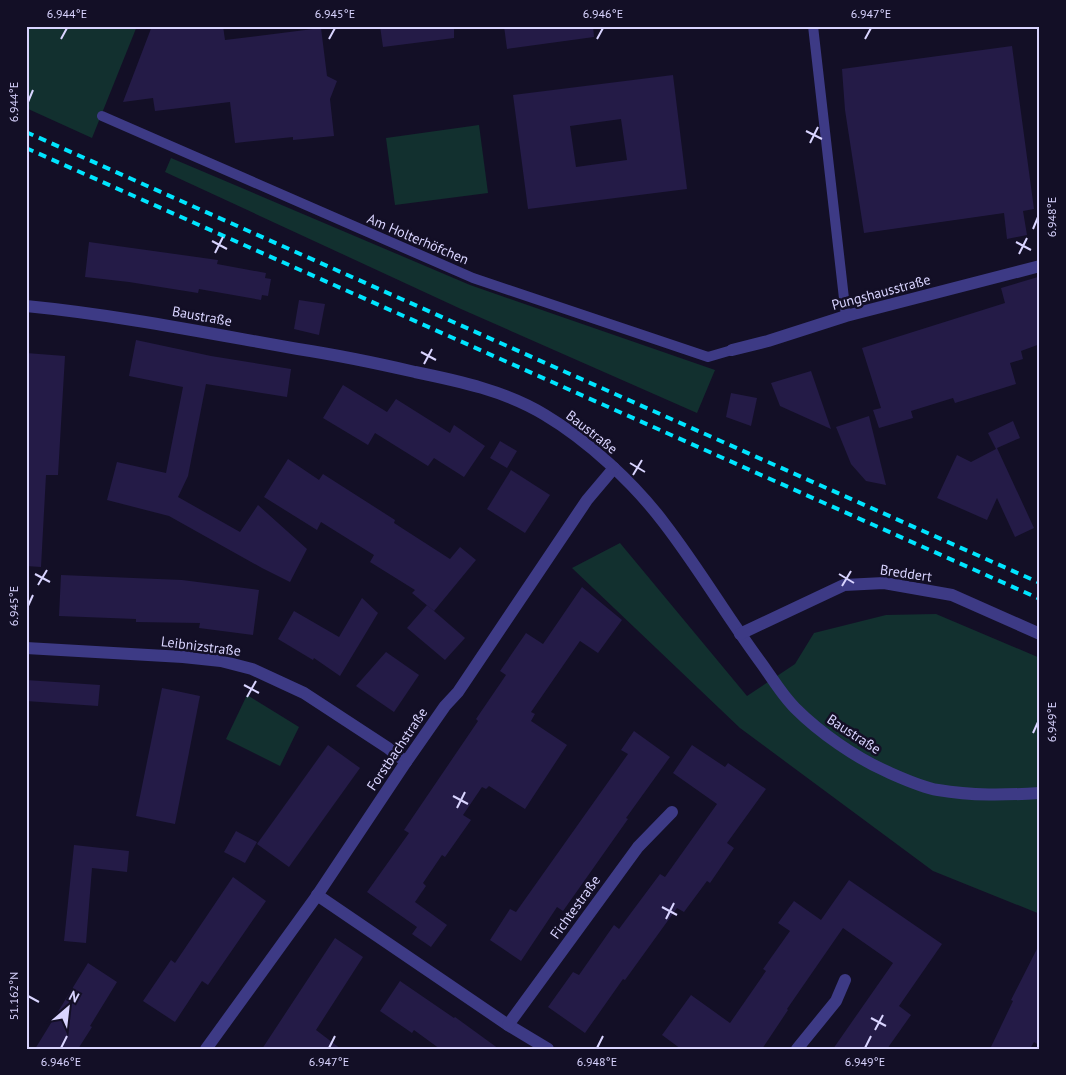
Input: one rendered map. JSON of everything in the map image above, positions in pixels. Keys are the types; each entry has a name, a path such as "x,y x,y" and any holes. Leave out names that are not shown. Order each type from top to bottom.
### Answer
{"street":[{"name":"Pungshausstraße","path":"732,350 768,341 846,316 1040,266"},
{"name":"Baustraße","path":"26,306 88,312 354,358 466,383 542,413 575,434 614,468 662,520 716,596 740,634 793,706 812,724 870,764 937,790 991,795 1040,793"},
{"name":"Forstbachstraße","path":"206,1049 317,895 445,706 458,692 586,500 614,468"},
{"name":"Breddert","path":"740,634 844,585 884,583 952,595 1040,634"},
{"name":"Leibnizstraße","path":"26,648 182,657 221,662 252,669 304,693 388,748 406,762"},
{"name":"Fichtestraße","path":"508,1025 638,847 672,812"},
{"path":"317,895 508,1025 548,1049"},
{"path":"797,1049 836,1001 845,980"}],"lane":[{"path":"813,26 846,316"},
{"name":"Am Holterhöfchen","path":"102,116 473,278 708,357 732,350"}],"green space":[{"path":"26,26 137,26 92,138 26,108"},
{"path":"479,125 488,193 395,205 386,138"},
{"path":"171,158 470,285 715,370 697,413 461,309 165,172"},
{"path":"620,543 747,696 795,664 814,633 886,615 936,614 1040,658 1040,914 933,871 740,728 572,568"},
{"path":"247,695 299,727 280,766 226,739"}],"building":[{"path":"152,26 223,26 225,40 321,28 327,76 337,81 330,99 334,136 293,140 293,137 235,143 230,102 155,111 153,98 123,102"},
{"path":"380,26 454,26 454,38 383,47"},
{"path":"504,26 593,26 594,37 507,49"},
{"path":"1012,46 1034,209 1023,211 1027,235 1007,239 1004,213 864,233 845,110 842,69"},
{"path":"673,75 687,189 528,209 513,95","holes":["621,119 627,160 576,167 570,126"]},
{"path":"89,242 218,260 217,264 266,273 265,278 271,279 268,296 262,295 261,300 199,289 198,293 85,277"},
{"path":"1038,277 1038,282 1040,281 1040,344 1021,351 1023,359 1010,363 1016,384 955,403 953,398 911,411 913,418 879,428 873,410 881,408 862,348 1005,303 1001,288"},
{"path":"299,300 325,304 319,335 294,329"},
{"path":"136,340 211,356 291,369 287,397 206,384 188,476 178,497 240,532 258,505 307,549 290,582 169,516 107,500 117,462 166,473 183,387 129,376"},
{"path":"26,353 65,356 58,475 46,475 41,567 26,566"},
{"path":"811,371 831,429 780,406 771,383"},
{"path":"343,385 387,412 396,399 450,433 454,425 485,446 464,477 434,458 428,466 375,433 368,445 323,418"},
{"path":"731,393 757,398 751,426 726,417"},
{"path":"869,416 886,485 866,481 851,464 836,427"},
{"path":"1013,421 1020,438 997,448 1034,528 1015,537 997,498 987,520 937,498 957,455 971,462 996,449 988,433"},
{"path":"500,441 517,451 507,468 490,458"},
{"path":"288,459 319,480 323,474 395,520 394,523 450,559 460,547 476,560 434,611 412,593 415,590 370,562 374,555 321,522 317,530 264,497"},
{"path":"511,470 550,495 525,533 487,509"},
{"path":"61,575 182,580 259,590 253,635 199,628 200,623 136,622 136,619 59,616"},
{"path":"582,587 622,620 598,653 580,641 531,712 535,714 531,721 567,745 525,809 489,786 486,789 482,787 463,815 471,820 445,857 442,855 423,883 426,886 415,902 447,925 431,947 412,934 417,927 367,892 409,833 404,830 478,721 476,719 506,675 500,671 526,633 543,644"},
{"path":"362,598 378,613 340,676 314,658 313,660 278,639 294,611 339,637"},
{"path":"427,605 465,638 445,660 407,628"},
{"path":"386,652 419,675 394,712 356,686"},
{"path":"26,680 100,685 98,706 26,701"},
{"path":"162,688 200,696 175,824 136,816"},
{"path":"634,731 670,757 563,911 557,907 521,961 490,940 510,909 516,912 628,754 621,750"},
{"path":"328,745 360,768 289,867 257,844"},
{"path":"692,745 725,767 728,763 766,789 727,843 734,848 710,883 707,881 684,912 677,908 585,1033 548,1007 573,972 579,975 614,925 619,929 660,874 665,877 717,804 673,773"},
{"path":"236,831 257,842 245,863 224,852"},
{"path":"74,845 129,851 127,872 92,868 86,943 64,941"},
{"path":"233,877 266,901 208,985 202,981 175,1022 143,1001 171,960 175,963"},
{"path":"849,880 942,944 899,1006 911,1015 887,1049 833,1049 893,963 843,928 762,1049 681,1049 662,1035 691,995 730,1023 766,971 763,969 790,931 778,923 794,901 821,920"},
{"path":"335,938 363,957 316,1030 341,1049 262,1049"},
{"path":"1040,943 1040,1046 1034,1042 1030,1049 990,1049 1013,1001 1011,1000"},
{"path":"88,963 117,982 90,1026 92,1027 78,1049 35,1049"},
{"path":"400,981 499,1049 440,1049 414,1030 412,1033 380,1011"}],"railway":[{"path":"26,132 1040,583"},
{"path":"26,148 1040,599"}]}
